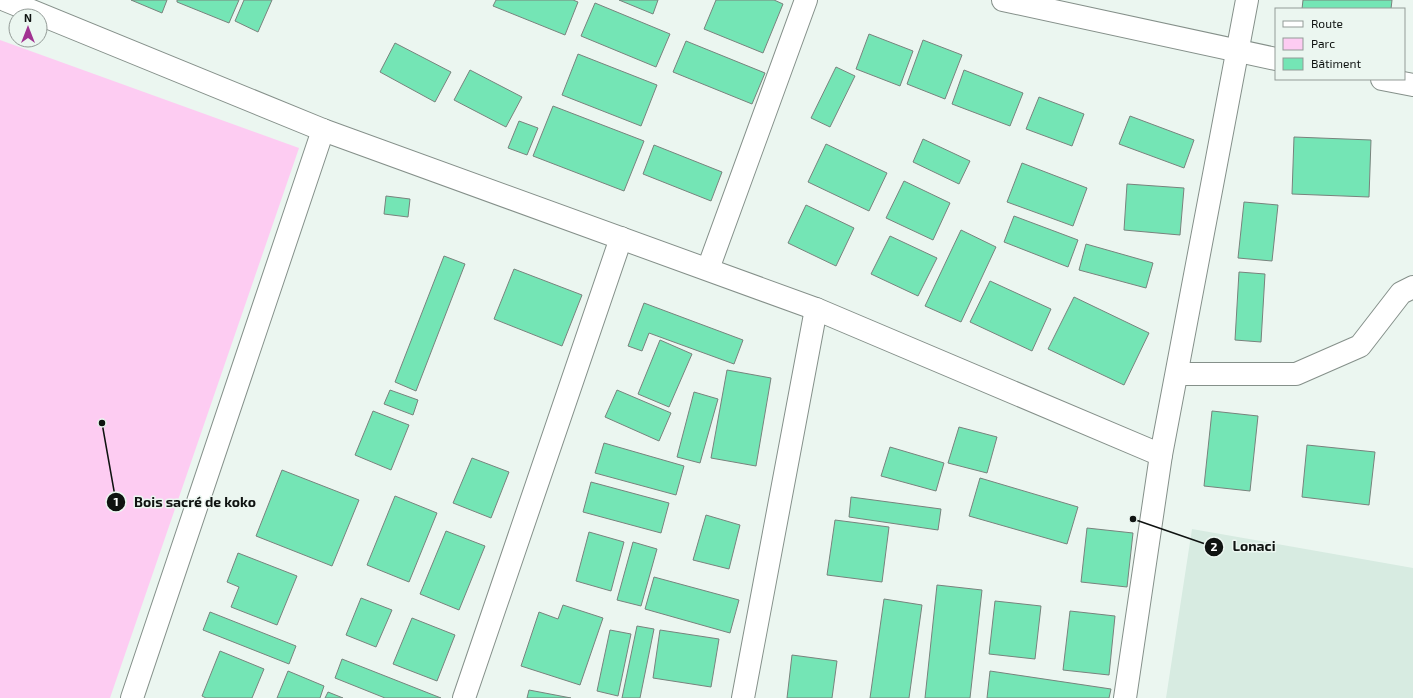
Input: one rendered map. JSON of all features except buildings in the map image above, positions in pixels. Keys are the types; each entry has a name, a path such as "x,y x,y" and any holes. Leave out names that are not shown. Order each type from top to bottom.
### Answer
{"street":[{"path":"5,0 323,130 816,309 1161,456"},
{"path":"708,269 806,0"},
{"path":"1003,0 1275,59"},
{"path":"1125,698 1161,456 1247,0"},
{"path":"1387,80 1413,85"},
{"path":"132,698 323,130"},
{"path":"464,698 621,238"},
{"path":"1177,374 1296,374 1360,346 1400,292 1413,287"},
{"path":"743,698 816,309"}],"shaded area":[{"path":"1192,529 1413,568 1413,698 1166,698"}],"green space":[{"path":"0,40 8,43 8,48 22,48 299,148 110,698 0,698"}],"place":[{"name":"Bois sacré de koko","path":"102,423"},
{"name":"Lonaci","path":"1133,519"}]}
